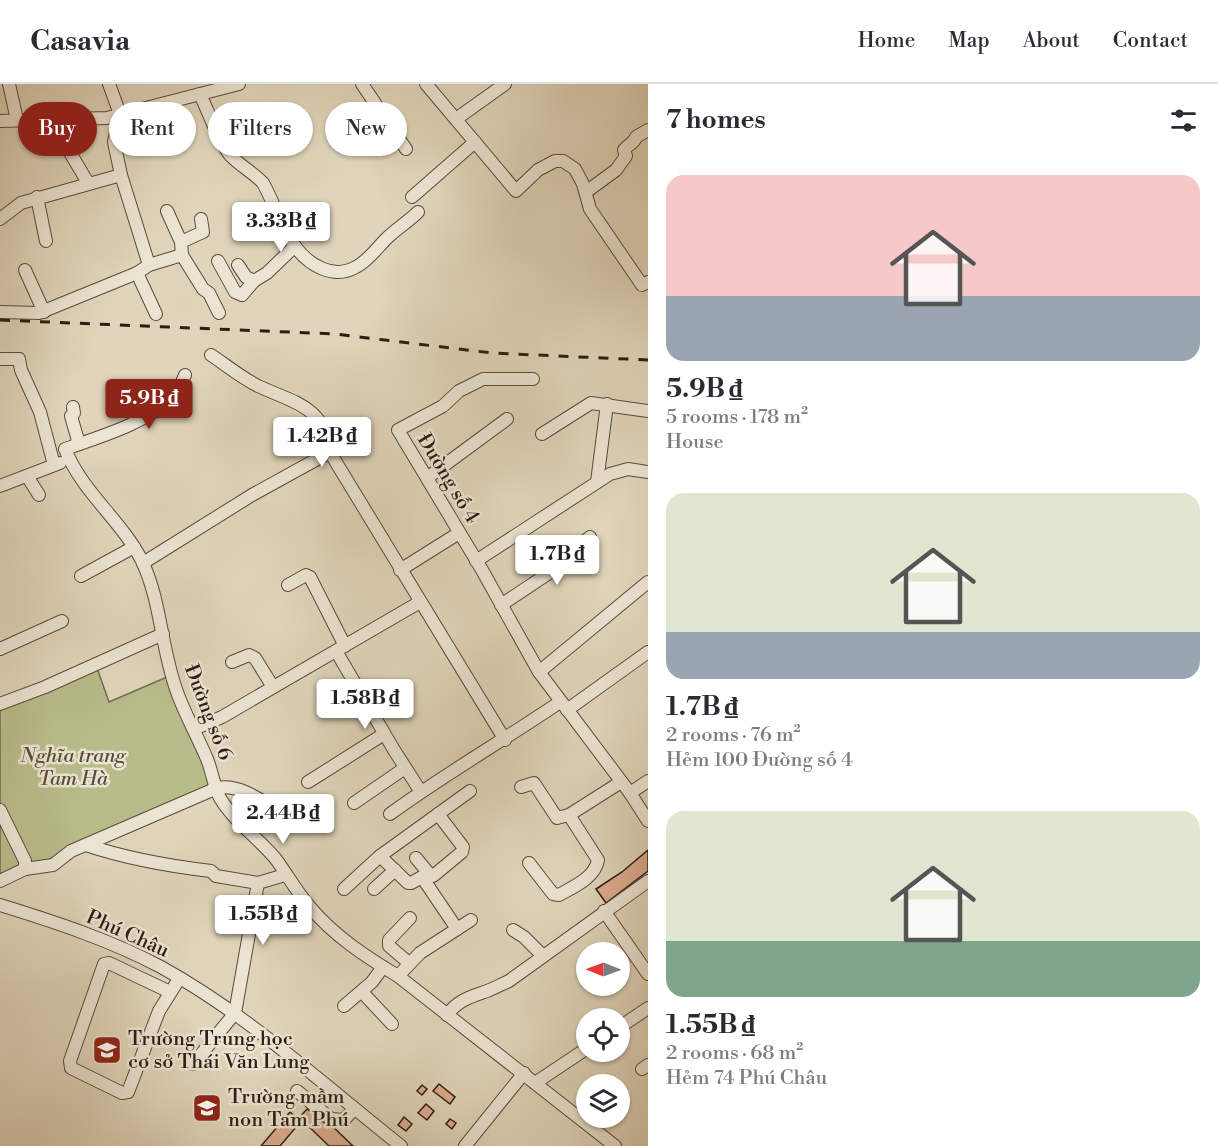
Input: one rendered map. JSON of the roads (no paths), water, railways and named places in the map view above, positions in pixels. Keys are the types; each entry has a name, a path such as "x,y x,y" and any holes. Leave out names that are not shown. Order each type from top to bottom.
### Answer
{"street":[{"path":"9,84 17,120"},
{"path":"109,84 116,102"},
{"path":"168,102 220,86 239,84"},
{"path":"362,84 374,102"},
{"path":"426,84 516,191 538,170 555,161 563,161 575,169 586,192 590,209 642,285 648,282"},
{"path":"456,119 505,84"},
{"path":"200,94 228,153 245,170 263,183 295,246 319,269 328,272 346,272 357,267 388,236 418,212"},
{"path":"0,121 109,117"},
{"path":"586,192 622,165 626,156 624,150 634,142 636,137 648,130"},
{"path":"412,197 475,142"},
{"path":"71,156 88,183"},
{"path":"117,156 149,265"},
{"path":"0,219 21,202 121,175"},
{"path":"37,197 46,241"},
{"path":"168,211 181,249 219,313"},
{"path":"0,312 44,312 137,273 181,249 203,232 201,219"},
{"path":"218,261 236,292 242,295 254,281 267,273 295,246"},
{"path":"238,265 246,277 254,281"},
{"path":"25,270 44,312"},
{"path":"137,273 156,314"},
{"path":"142,563 252,495 334,448 315,414 299,402 256,385 211,355"},
{"path":"0,359 19,359 21,370 40,412 54,465"},
{"path":"0,486 69,459 65,449 126,427 158,408 176,394 185,375"},
{"name":"Đường số 4","path":"533,379 483,380 459,391 443,406 398,430 539,672 630,793 648,821"},
{"path":"542,434 591,403 648,411"},
{"path":"597,483 607,404"},
{"path":"73,407 74,413 71,416 79,444"},
{"path":"427,478 507,419"},
{"path":"330,452 505,740"},
{"name":"Đường số 6","path":"69,459 102,507 129,538 142,563 164,633 175,686 219,796 225,804 275,859 310,908 330,928 398,976 615,1146"},
{"path":"476,561 610,474 628,469 648,472"},
{"path":"27,476 39,495"},
{"path":"400,570 459,533"},
{"path":"501,605 561,565 563,557 590,537"},
{"path":"81,576 134,547"},
{"path":"288,585 306,575 310,577 340,649 384,734 422,792"},
{"path":"539,672 648,582"},
{"path":"194,729 222,717 420,602"},
{"path":"0,649 62,621"},
{"path":"0,704 45,687 164,633"},
{"path":"390,814 648,652"},
{"path":"232,662 249,655 255,658 273,687"},
{"path":"308,782 384,734"},
{"path":"354,803 405,768"},
{"path":"630,793 648,781"},
{"path":"522,787 534,783 557,818 569,815 621,782"},
{"path":"0,881 25,869 52,865 71,851 86,844 217,788 240,788 292,820"},
{"path":"344,889 380,856 470,791"},
{"path":"0,810 25,861 25,869"},
{"path":"416,858 429,875 433,876 462,852 463,847 438,814"},
{"path":"529,863 553,894 559,896 584,881 597,865 598,860 569,815"},
{"path":"86,844 126,857 172,867 211,871 216,876 258,883 285,875"},
{"path":"380,856 410,884 422,877 457,928"},
{"path":"374,889 395,870"},
{"path":"447,1015 454,1005 472,995 509,981 648,881"},
{"path":"193,1064 235,1013 258,883"},
{"name":"Phú Châu","path":"0,905 100,939 160,967 235,1013 401,1146"},
{"path":"604,911 648,974"},
{"path":"409,963 389,946 388,940 410,918"},
{"path":"398,976 420,953 471,920"},
{"path":"513,930 524,937 543,956"},
{"path":"170,992 109,963 104,964 70,1061 71,1068 122,1093 128,1092 159,1011 179,979"},
{"path":"344,1006 372,982 383,967"},
{"path":"362,992 392,1024"},
{"path":"630,1020 648,1008"},
{"path":"535,1083 576,1056"},
{"path":"465,1146 524,1074"},
{"path":"297,1091 331,1119 344,1120 354,1108"}],"railway":[{"path":"0,320 335,334 492,353 648,360"}],"place":[{"name":"Trường Trung học cơ sở Thái Văn Lung","path":"107,1050"},
{"name":"Trường mầm non Tam Phú","path":"207,1108"}],"park label":[{"name":"Nghĩa trang Tam Hà","path":"73,766"}]}
